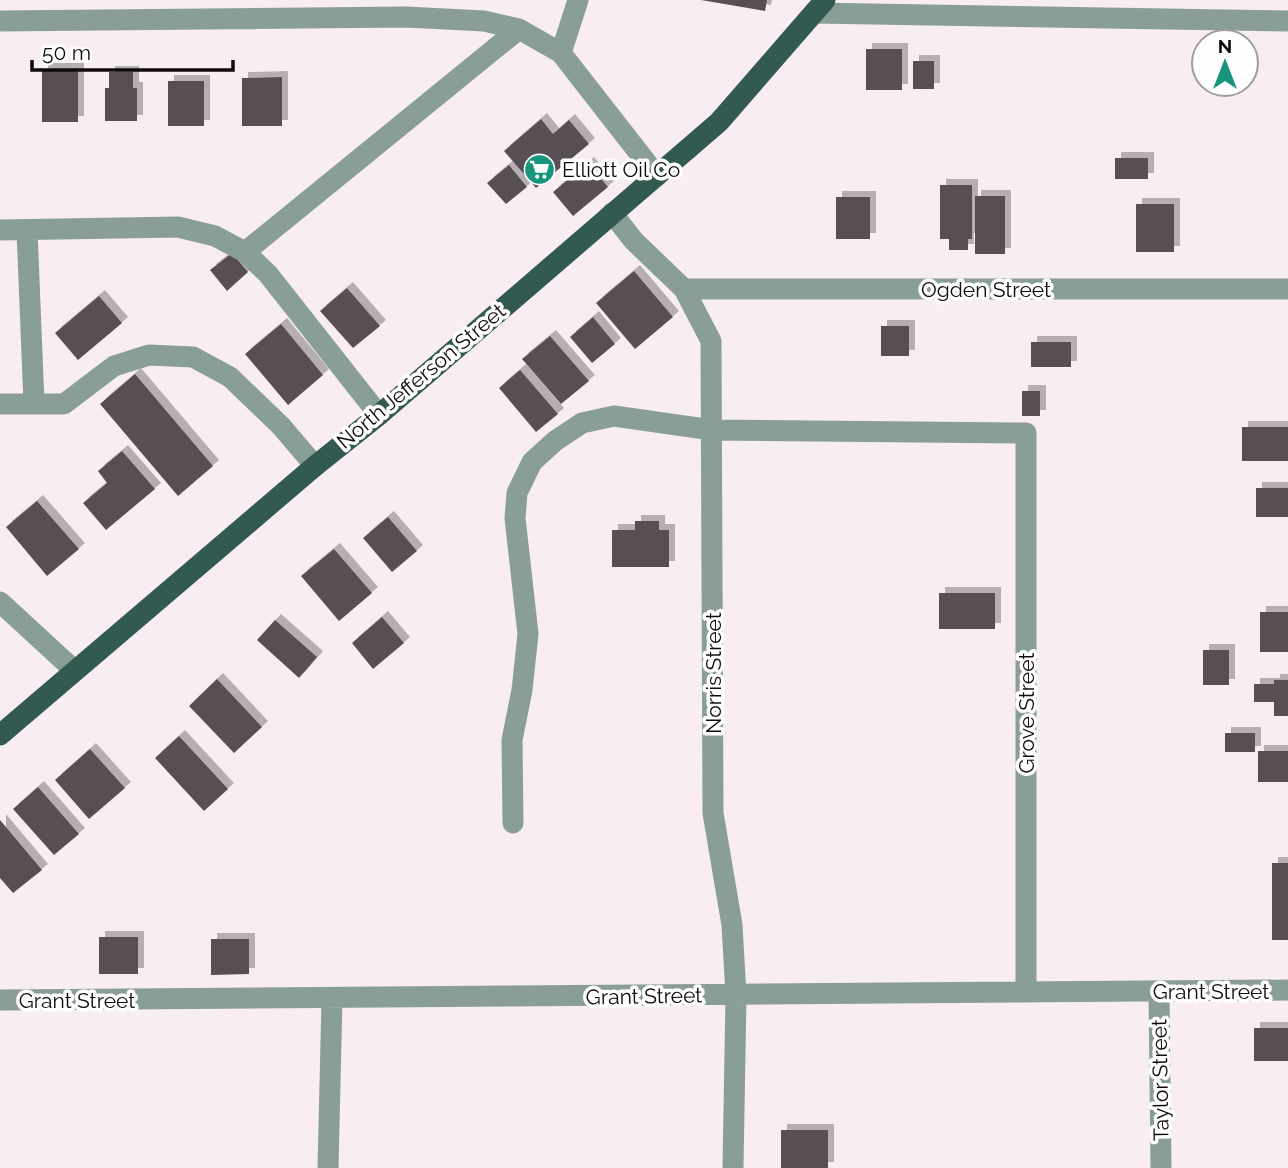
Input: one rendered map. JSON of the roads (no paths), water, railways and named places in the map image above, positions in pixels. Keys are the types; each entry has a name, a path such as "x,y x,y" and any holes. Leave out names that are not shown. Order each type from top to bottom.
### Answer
{"main road":[{"name":"North Jefferson Street","path":"0,735 315,466 379,415 719,122 819,6"}],"street":[{"path":"561,53 578,0"},
{"path":"819,6 1288,21"},
{"path":"0,21 190,10 406,8 519,29 561,53 657,176"},
{"path":"246,252 519,29"},
{"name":"Norris Street","path":"612,212 634,241 684,289 712,341 713,813 732,925 736,995 733,1168"},
{"path":"0,230 178,227 215,236 246,252 268,274 379,415"},
{"path":"27,230 34,404"},
{"name":"Ogden Street","path":"684,289 1288,289"},
{"path":"0,404 64,404 114,366 149,355 194,357 230,377 281,426 315,466"},
{"path":"513,823 512,740 522,690 528,634 515,518 517,493 532,462 582,422 614,416 712,430"},
{"name":"Grove Street","path":"712,430 1026,433 1026,992"},
{"path":"0,602 75,671"},
{"name":"Grant Street","path":"0,1000 1288,990"},
{"name":"Taylor Street","path":"1159,991 1161,1168"},
{"path":"327,1168 332,999"}],"place":[{"name":"Elliott Oil Co","path":"539,169"}]}
